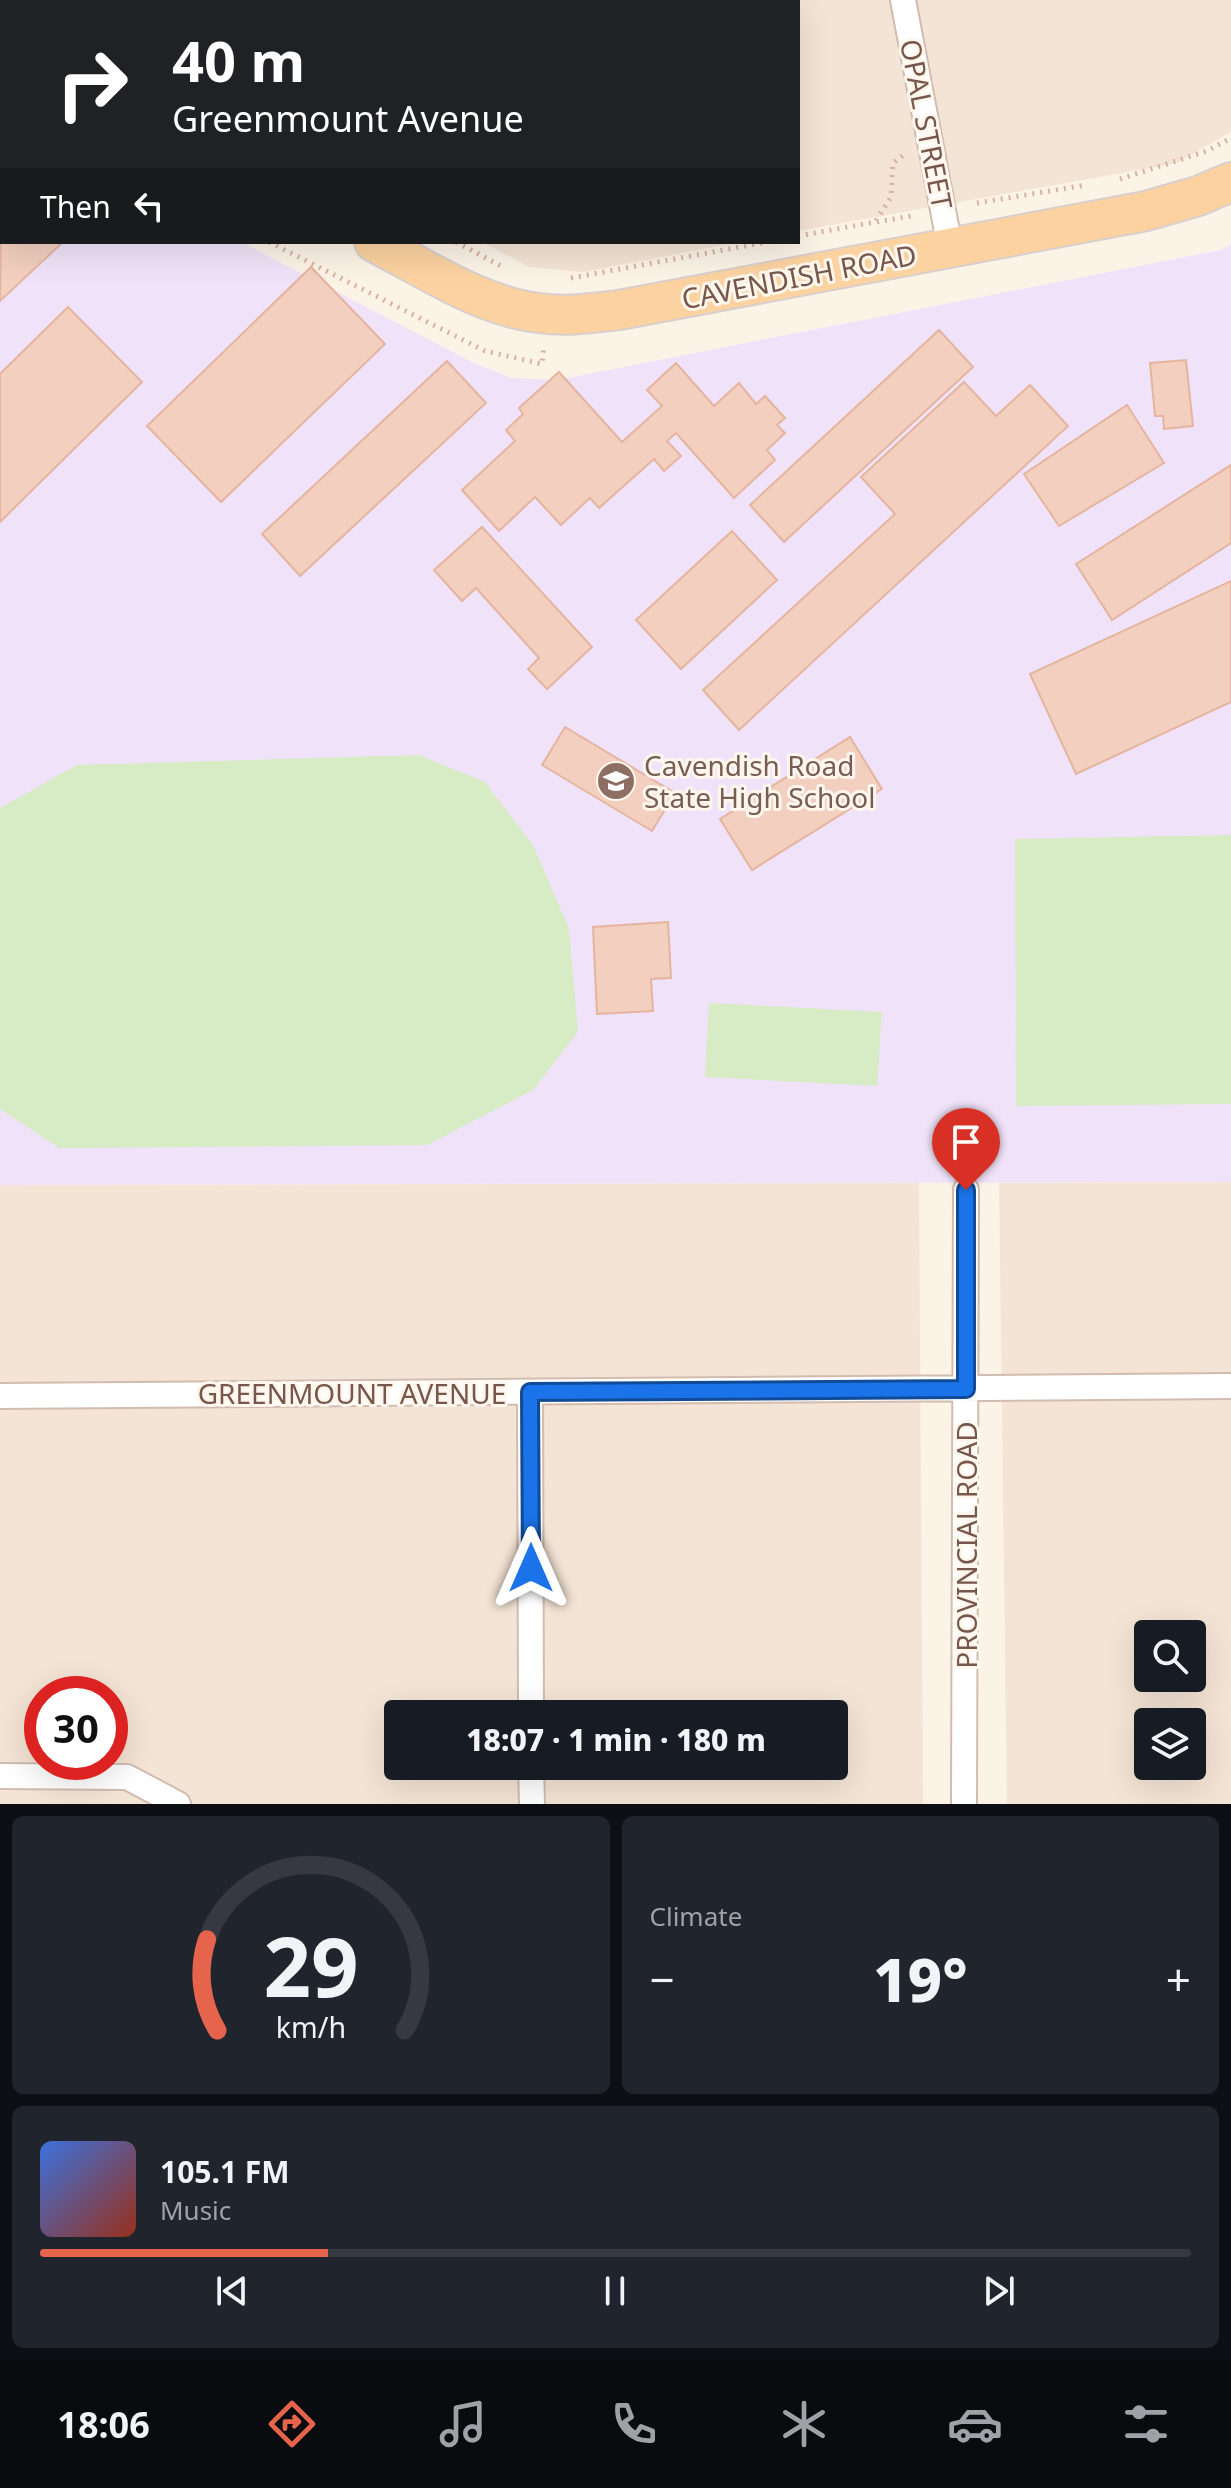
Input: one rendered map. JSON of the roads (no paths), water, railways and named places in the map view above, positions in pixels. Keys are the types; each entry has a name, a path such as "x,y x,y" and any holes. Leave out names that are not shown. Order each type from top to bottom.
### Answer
{"main road":[{"name":"CAVENDISH ROAD","path":"378,244 494,302 565,316 619,310 1146,211 1198,196 1231,182"}],"street":[{"name":"OPAL STREET","path":"903,0 950,247"},
{"name":"PROVINCIAL ROAD","path":"964,1804 966,1190"},
{"name":"GREENMOUNT AVENUE","path":"0,1396 1231,1386"},
{"path":"530,1392 531,1700"},
{"path":"0,1776 127,1777 178,1804"},
{"path":"531,1780 532,1804"}],"place":[{"name":"Cavendish Road State High School","path":"616,781"}]}
